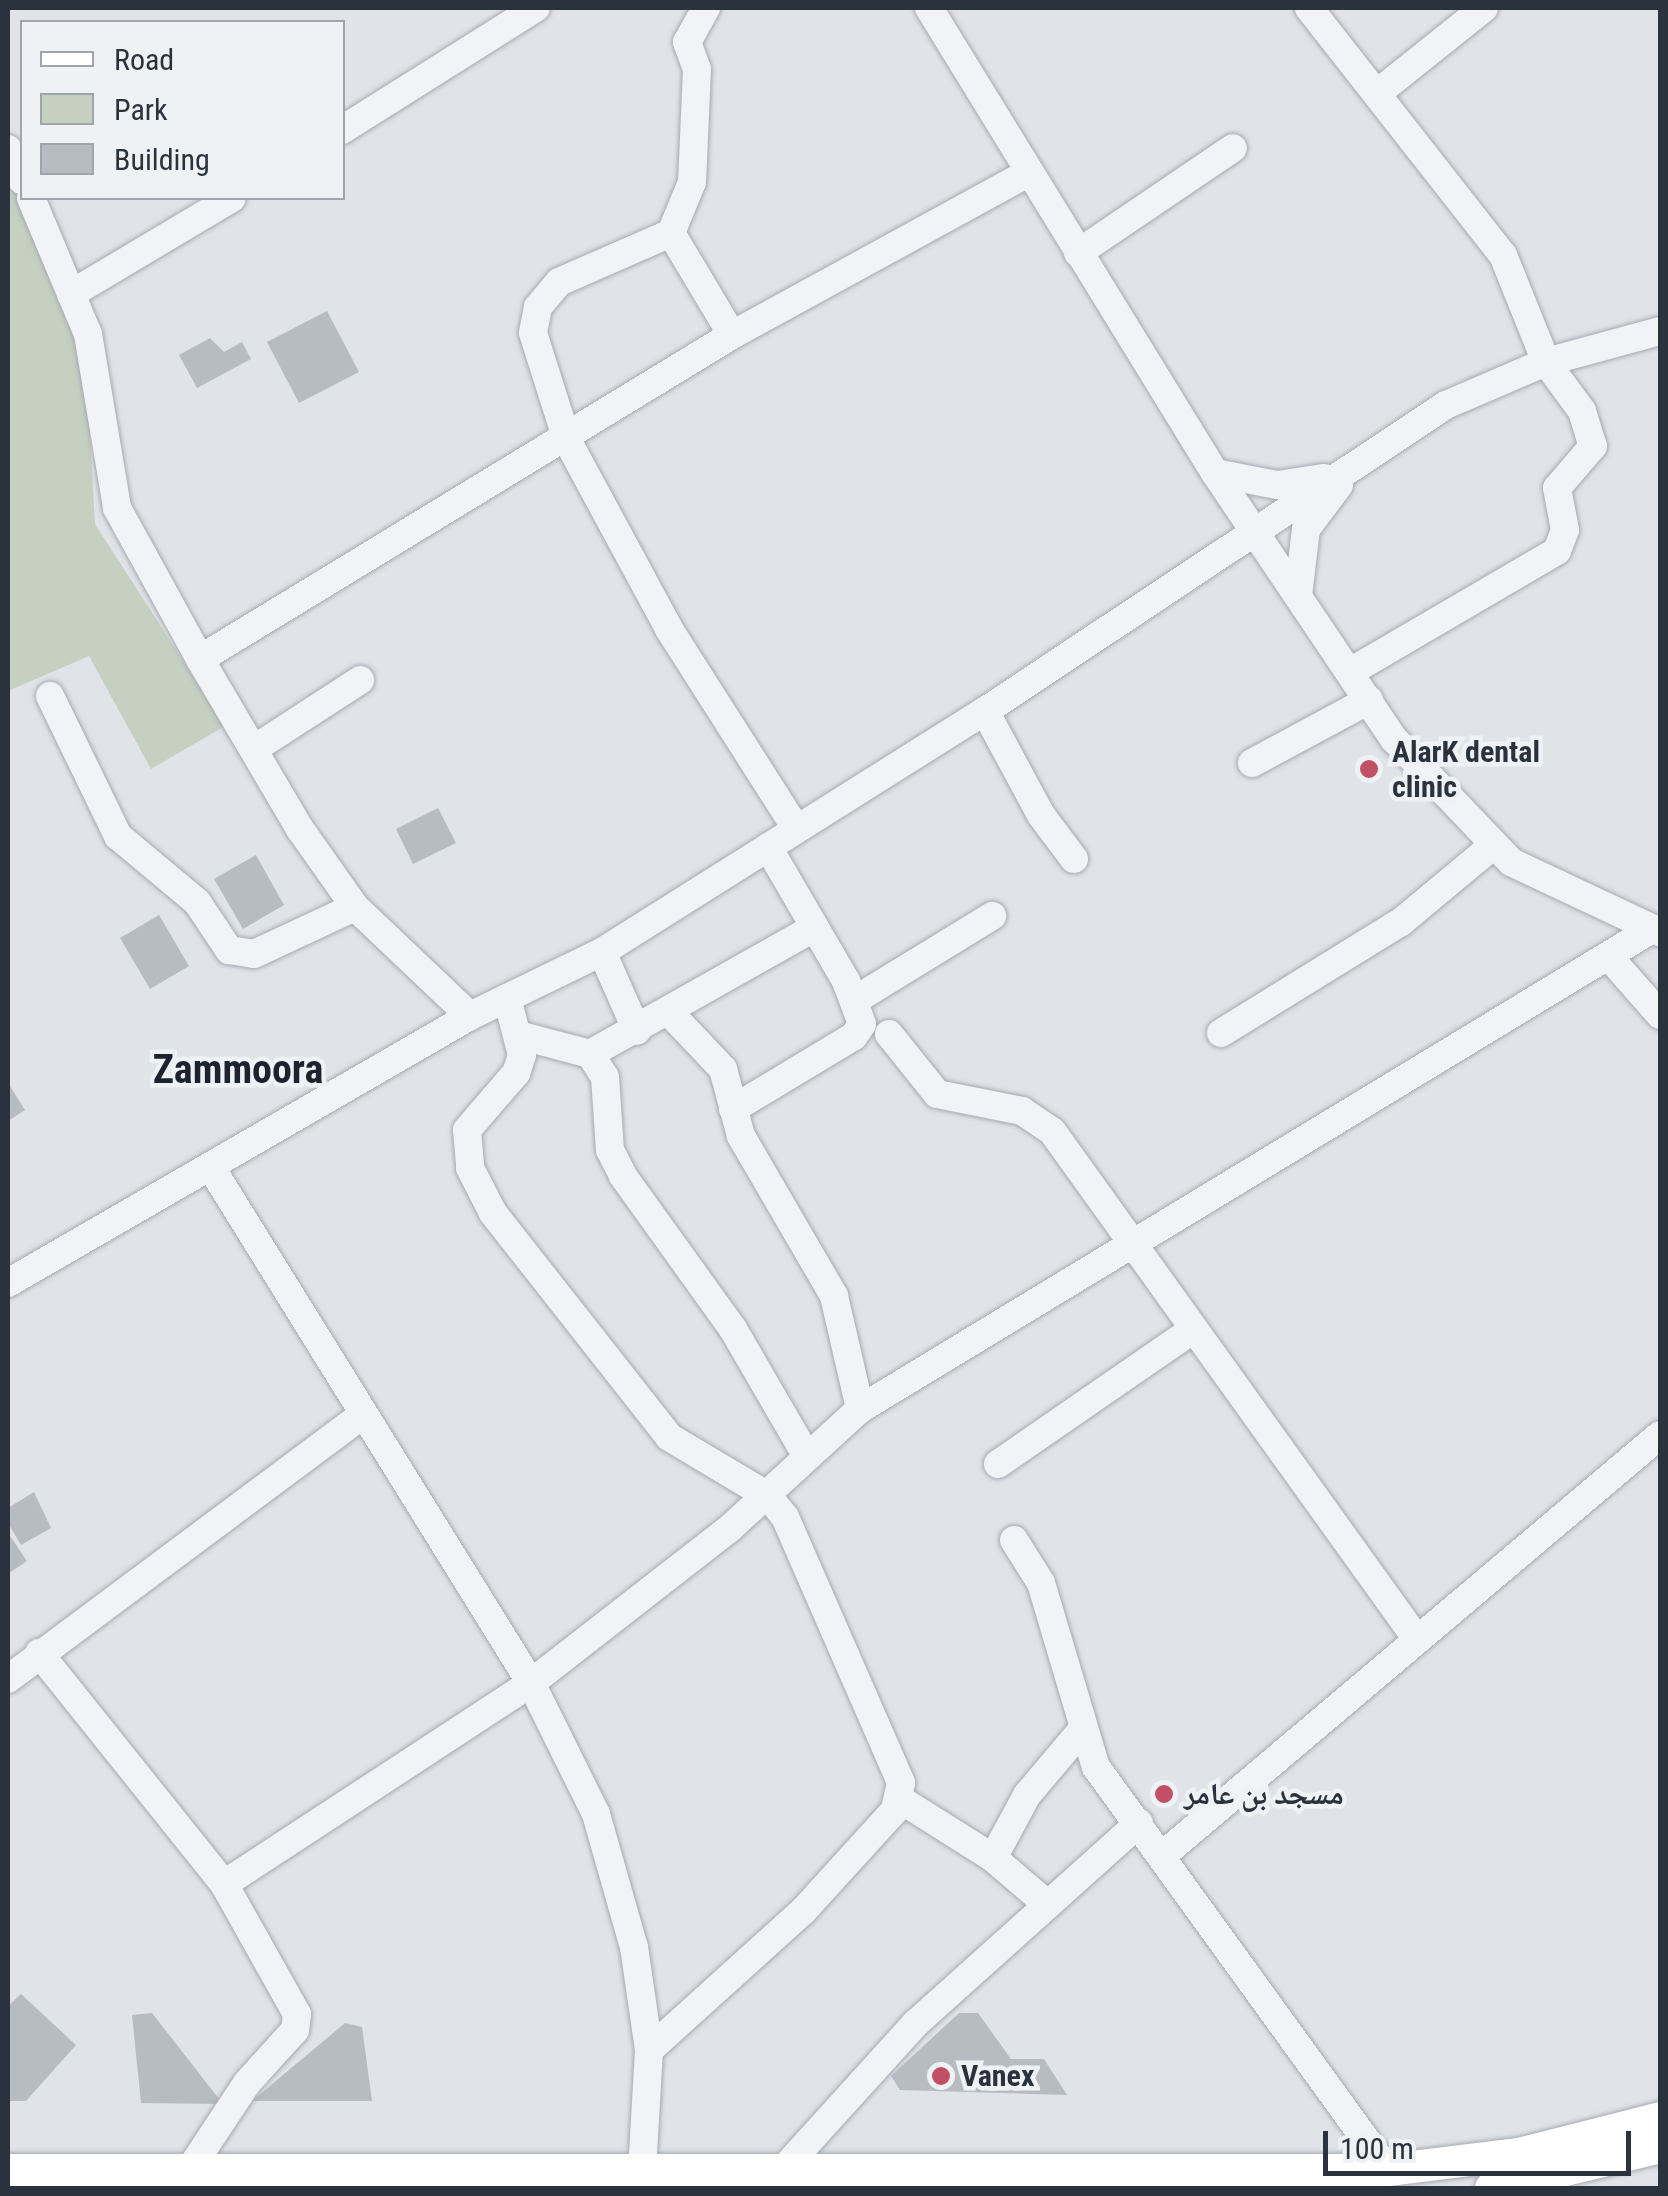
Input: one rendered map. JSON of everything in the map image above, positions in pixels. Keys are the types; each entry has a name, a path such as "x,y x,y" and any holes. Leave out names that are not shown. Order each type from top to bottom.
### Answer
{"main road":[{"path":"8,2170 1388,2170 1519,2154 1660,2118"},
{"path":"1491,2188 1660,2148"}],"street":[{"path":"345,128 536,8"},
{"path":"706,8 687,42 697,69 692,182 671,233 559,282 538,307 533,333 566,440 668,629 796,828"},
{"path":"929,8 1215,473 1425,777 1491,847 1565,891 1656,930"},
{"path":"1309,8 1380,91 1503,255 1546,362 1582,411 1593,446 1557,488 1564,543 1504,586 1350,672"},
{"path":"1380,91 1484,8"},
{"path":"1078,253 1233,148"},
{"path":"8,149 20,176"},
{"path":"200,660 732,336 1028,173"},
{"path":"32,200 71,294 94,363 104,463 117,508 200,660 256,747 300,829 355,907 470,1016"},
{"path":"71,294 229,200"},
{"path":"671,233 732,336"},
{"path":"8,1283 212,1169 470,1016 602,952 984,711 1349,467 1481,385 1546,362 1660,331"},
{"path":"1215,473 1277,485 1349,467"},
{"path":"1298,596 1306,530 1349,467"},
{"path":"256,747 360,680"},
{"path":"50,696 118,836 197,902 229,950 254,954 355,907"},
{"path":"1252,763 1370,700"},
{"path":"984,711 1041,815 1074,859"},
{"path":"733,1109 854,1036 862,1024 854,1000 768,847"},
{"path":"1221,1033 1402,922 1491,847"},
{"path":"854,1000 992,916"},
{"path":"522,1036 590,1054 636,1032 815,927"},
{"path":"224,1884 531,1683 768,1496 805,1453 860,1409 1656,930"},
{"path":"602,952 636,1032"},
{"path":"1610,958 1660,1015"},
{"path":"507,998 522,1036 516,1072 467,1130 470,1168 493,1212 669,1437 768,1496 793,1530 901,1784 901,1800 789,1925 649,2050"},
{"path":"669,1012 723,1069 752,1158 834,1296 860,1409"},
{"path":"890,1034 937,1094 1022,1111 1052,1131 1132,1248 1416,1638"},
{"path":"590,1054 605,1077 610,1150 622,1176 732,1329 805,1453"},
{"path":"212,1169 361,1416 531,1683 572,1761 616,1870 649,2050 642,2172"},
{"path":"998,1464 1192,1330"},
{"path":"8,1678 361,1416"},
{"path":"1164,1854 1660,1435"},
{"path":"1014,1540 1054,1620 1081,1731 1096,1766 1164,1854 1388,2170"},
{"path":"39,1653 224,1884 287,1994 298,2025 247,2082 190,2170"},
{"path":"992,1858 1027,1795 1081,1731"},
{"path":"901,1800 992,1858 1048,1904"},
{"path":"780,2173 865,2074 1138,1823"}],"green space":[{"path":"8,175 85,344 95,524 225,726 151,769 89,656 8,691"}],"building":[{"path":"327,311 359,372 299,403 267,342"},
{"path":"210,338 224,352 242,342 251,359 197,388 179,355"},
{"path":"438,808 456,843 413,864 396,829"},
{"path":"256,855 284,905 243,929 214,879"},
{"path":"159,915 189,966 150,989 120,938"},
{"path":"8,1083 25,1110 8,1121"},
{"path":"34,1492 51,1528 21,1545 8,1523 8,1508"},
{"path":"8,1533 27,1561 8,1574"},
{"path":"21,1994 76,2045 26,2101 8,2101 8,2006"},
{"path":"152,2013 223,2104 141,2103 132,2015"},
{"path":"959,2013 978,2013 1011,2059 1044,2059 1067,2095 900,2090 891,2076"},
{"path":"345,2023 362,2027 372,2101 252,2101"}],"place":[{"name":"AlarK dental clinic","path":"1369,769"},
{"name":"مسجد بن عامر","path":"1164,1794"},
{"name":"Vanex","path":"941,2076"}],"district":[{"name":"Zammoora","path":"238,1070"}]}
